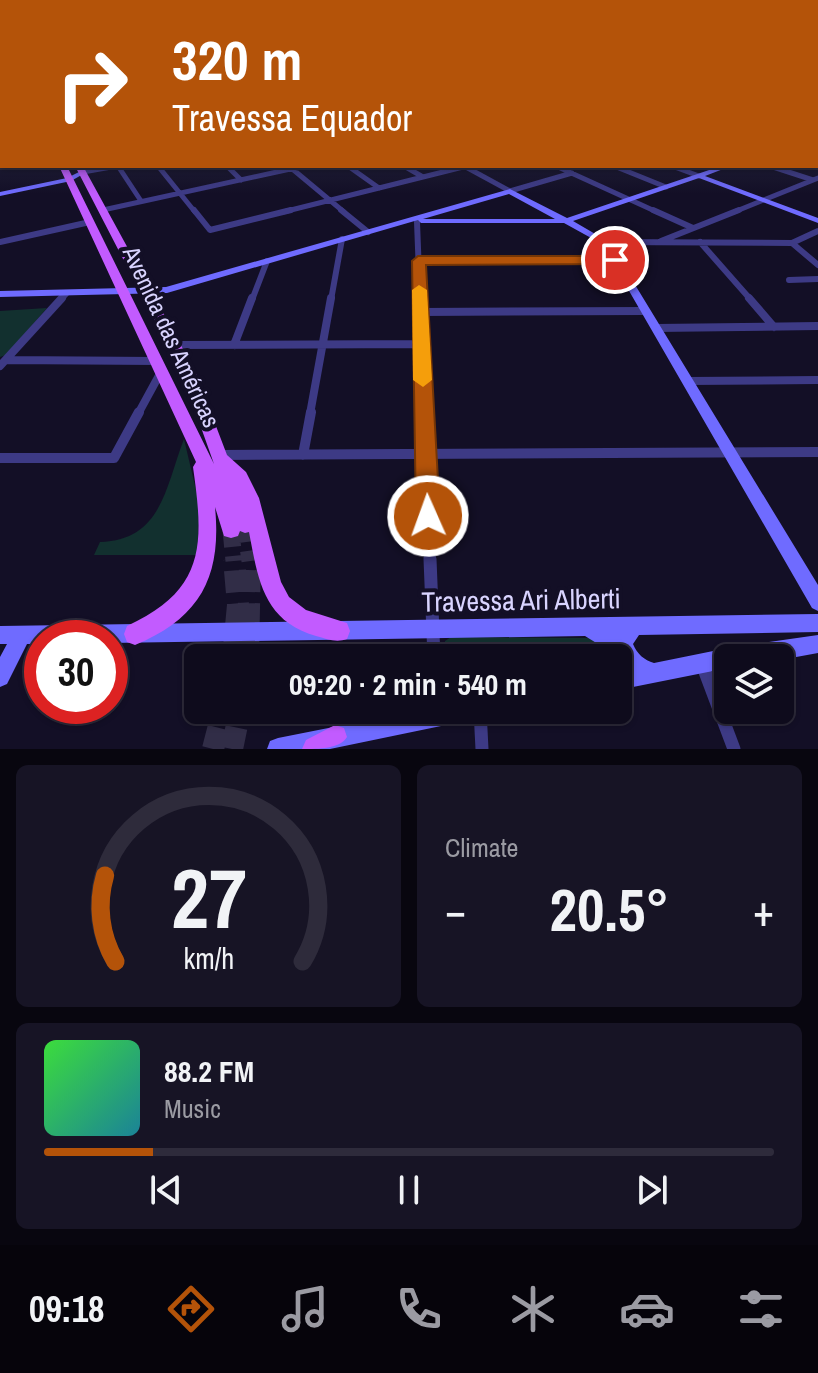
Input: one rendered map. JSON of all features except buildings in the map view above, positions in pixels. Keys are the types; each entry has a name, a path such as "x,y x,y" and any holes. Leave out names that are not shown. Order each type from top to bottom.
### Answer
{"main road":[{"name":"Avenida das Américas","path":"64,168 198,451 238,528 220,457 196,387 81,169"},
{"path":"135,634 172,616 189,596 200,573 209,529 198,451"},
{"path":"220,457 238,471 253,504 277,599 297,618 339,631"}],"street":[{"path":"118,168 141,201"},
{"path":"160,168 210,230 457,168"},
{"path":"229,168 241,180"},
{"path":"103,210 287,168"},
{"path":"292,168 368,232"},
{"path":"351,168 379,188"},
{"path":"407,168 423,177"},
{"path":"469,168 605,242 792,243 818,231"},
{"path":"561,168 693,228"},
{"path":"619,168 666,187"},
{"path":"677,168 818,221"},
{"path":"415,219 566,221 718,168"},
{"path":"777,168 816,180"},
{"path":"0,194 69,180 81,169"},
{"path":"0,294 124,293 174,288 572,173"},
{"path":"657,242 816,180"},
{"path":"415,219 433,644"},
{"path":"0,242 90,222"},
{"path":"303,455 342,239"},
{"path":"605,242 818,602"},
{"path":"700,242 774,327"},
{"path":"792,243 818,265"},
{"path":"418,261 615,260"},
{"path":"234,345 267,261"},
{"path":"789,280 818,279"},
{"path":"3,363 66,294"},
{"path":"420,312 645,311"},
{"path":"656,328 818,326"},
{"path":"174,345 421,344"},
{"path":"0,458 114,458 160,366 3,363"},
{"path":"687,381 818,380"},
{"path":"220,457 818,452"},
{"path":"238,471 258,455"},
{"name":"Travessa Ari Alberti","path":"0,635 818,623"},
{"path":"634,626 623,642 625,653 643,670 656,673"},
{"path":"586,627 605,637 608,644"},
{"path":"0,677 22,635"},
{"path":"794,648 818,644"},
{"path":"632,677 714,661"},
{"path":"702,664 734,749"},
{"path":"278,749 325,743 397,724"},
{"path":"481,724 482,749"}],"green space":[{"path":"47,308 6,355 0,357 0,311"},
{"path":"184,439 200,507 197,555 94,555 100,542 121,539 137,532 149,521 165,493"},
{"path":"451,637 595,638 599,644 445,644"}],"tunnel":[{"path":"245,525 250,561"},
{"path":"231,530 234,561"},
{"path":"234,559 238,605 234,644"},
{"path":"248,644 250,561"},
{"path":"213,749 219,724"},
{"path":"232,749 237,724"}],"slow traffic":[{"path":"419,290 423,380"}],"route":[{"path":"428,516 418,261 615,260"}]}
